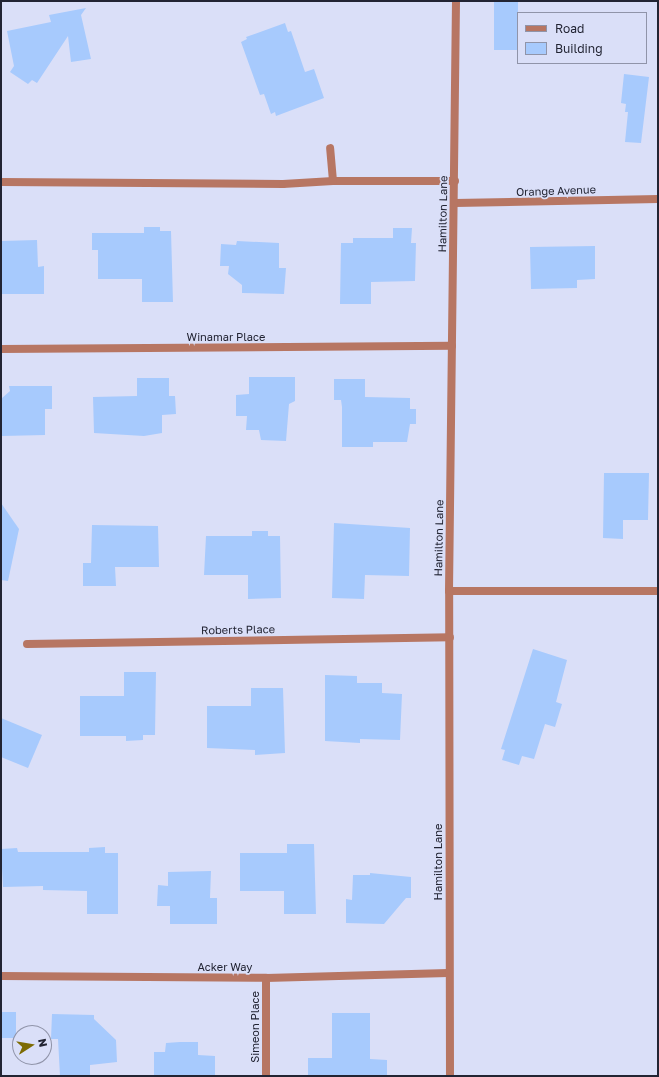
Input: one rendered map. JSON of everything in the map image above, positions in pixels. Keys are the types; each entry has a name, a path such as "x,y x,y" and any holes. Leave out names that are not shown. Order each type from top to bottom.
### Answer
{"street":[{"name":"Hamilton Lane","path":"450,1076 448,973 449,591 455,204 456,1"},
{"path":"330,148 333,181"},
{"path":"1,182 283,184 333,181 455,181"},
{"name":"Orange Avenue","path":"455,204 658,199"},
{"name":"Winamar Place","path":"1,349 452,346"},
{"path":"449,591 658,591"},
{"name":"Roberts Place","path":"27,644 450,637"},
{"name":"Acker Way","path":"1,976 266,978 448,973"},
{"name":"Simeon Place","path":"266,978 266,1076"}],"building":[{"path":"494,1 518,1 517,50 494,50"},
{"path":"86,8 81,15 91,59 71,62 68,36 37,83 32,80 28,84 10,72 14,66 7,31 51,22 49,15"},
{"path":"285,23 288,32 291,31 305,72 314,69 324,98 276,116 275,112 271,114 264,94 260,95 241,42 247,39 246,37"},
{"path":"624,74 649,77 641,143 625,142 628,112 625,112 626,104 621,103"},
{"path":"144,227 160,227 160,231 171,231 173,302 142,302 142,279 98,279 98,250 92,250 92,233 144,233"},
{"path":"393,228 412,228 411,243 416,243 415,281 371,282 371,304 340,304 341,243 353,243 353,238 393,238"},
{"path":"37,240 38,267 44,266 44,294 1,294 1,241"},
{"path":"237,241 279,243 279,268 286,268 284,294 242,293 242,285 228,274 229,266 220,266 221,244 236,245"},
{"path":"595,246 595,279 577,280 577,288 531,289 530,247"},
{"path":"249,377 295,377 295,401 289,404 286,441 261,440 259,430 246,430 247,416 236,416 236,395 249,394"},
{"path":"137,378 169,378 169,396 175,396 176,414 162,415 162,433 144,436 94,433 93,397 137,396"},
{"path":"334,379 365,379 365,397 410,398 410,409 416,409 416,424 410,424 407,442 373,442 373,447 342,447 342,407 341,400 334,400"},
{"path":"9,386 52,386 52,409 45,409 45,435 2,436 1,399 10,391"},
{"path":"604,473 649,473 648,520 623,520 623,539 603,538"},
{"path":"1,503 19,529 8,581 1,580"},
{"path":"334,523 410,528 409,576 365,575 364,599 332,598"},
{"path":"92,525 158,526 159,567 115,567 116,586 83,586 83,563 91,563"},
{"path":"252,531 268,531 268,536 280,536 281,598 248,599 248,575 204,575 206,536 252,536"},
{"path":"533,649 567,660 556,702 562,704 555,727 545,724 534,759 522,756 519,765 502,760 505,750 501,749"},
{"path":"124,672 156,672 155,735 143,735 143,740 126,741 126,736 80,736 80,696 124,696"},
{"path":"325,675 357,676 357,683 382,683 382,693 402,694 400,740 360,739 360,743 325,741"},
{"path":"251,688 283,688 285,753 255,755 255,750 207,748 207,706 251,706"},
{"path":"1,718 42,735 28,768 1,757"},
{"path":"287,844 314,844 316,914 284,914 284,891 240,891 240,853 287,853"},
{"path":"105,847 105,853 118,853 118,914 87,914 87,891 43,890 43,886 3,887 1,849 17,848 18,852 89,852 89,848"},
{"path":"211,871 210,898 217,898 217,924 170,924 170,906 157,906 158,885 168,886 168,872"},
{"path":"370,873 411,877 411,898 406,898 384,924 346,923 346,899 352,900 353,875 370,875"},
{"path":"1,1012 16,1012 16,1025 12,1025 12,1038 1,1038"},
{"path":"332,1013 370,1013 370,1059 387,1060 387,1075 308,1076 308,1058 332,1058"},
{"path":"52,1014 94,1015 94,1019 116,1040 117,1062 90,1065 90,1076 60,1076 58,1039 52,1039"},
{"path":"198,1042 198,1055 215,1056 215,1076 154,1076 154,1052 165,1052 166,1043"}]}
